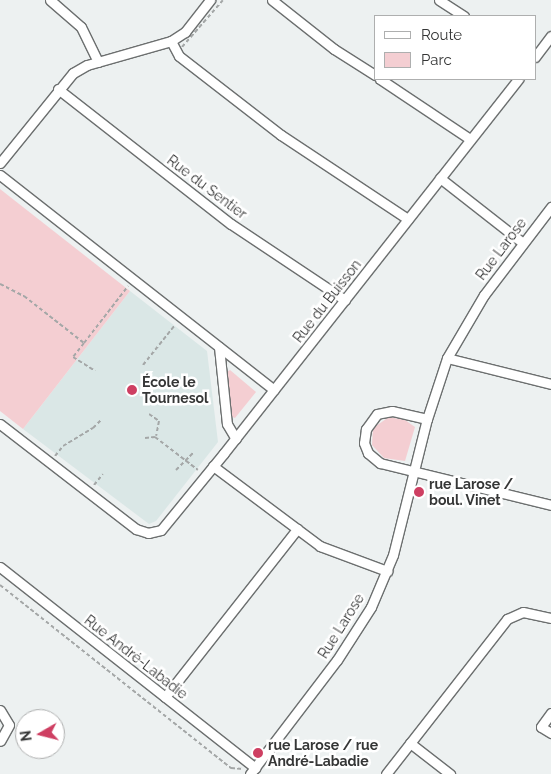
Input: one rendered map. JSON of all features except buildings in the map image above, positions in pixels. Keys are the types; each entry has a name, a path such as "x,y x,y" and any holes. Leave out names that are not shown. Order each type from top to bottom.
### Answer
{"street":[{"path":"50,0 82,27 98,62"},
{"path":"0,162 58,89 77,70 171,41 185,32 210,0"},
{"path":"272,0 334,49 374,74"},
{"path":"438,0 462,15"},
{"path":"536,56 551,36"},
{"path":"171,41 179,56 281,135 408,219"},
{"path":"382,80 470,138"},
{"name":"Rue du Buisson","path":"0,424 132,526 152,533 166,525 236,439 517,80"},
{"name":"Rue du Sentier","path":"58,89 231,224 345,300"},
{"path":"0,176 274,390"},
{"path":"440,178 523,243"},
{"name":"Rue Larose","path":"252,771 349,643 371,608 387,571 427,419 447,358 468,320 551,207"},
{"path":"219,347 227,424 236,439"},
{"path":"447,358 551,384"},
{"path":"427,419 386,411 374,416 366,430 364,443 371,457 380,463 551,505"},
{"path":"213,466 329,551 387,571"},
{"path":"165,697 297,529"},
{"name":"Rue André-Labadie","path":"0,568 165,697 252,771"},
{"path":"386,774 507,619 523,612 551,618"},
{"path":"0,710 6,716 9,727 0,741"},
{"path":"551,713 541,727 551,733"},
{"path":"410,743 450,774"}],"path":[{"path":"182,47 193,38 223,0"},
{"path":"0,284 24,296 84,343"},
{"path":"94,371 74,358 127,288"},
{"path":"144,365 175,325"},
{"path":"149,414 158,421 159,432 155,437"},
{"path":"56,456 63,446 94,428 100,420"},
{"path":"146,438 155,437 198,470"},
{"path":"176,470 193,453"},
{"path":"94,485 103,474"},
{"name":"Rue André-Labadie","path":"0,585 232,769 241,769"},
{"path":"151,705 155,700"}],"shaded area":[{"name":"École le Tournesol","path":"130,291 207,351 218,442 156,521 149,524 23,429"}],"green space":[{"path":"0,189 130,291 23,429 0,411"},
{"path":"230,370 256,392 235,418 230,416 225,373"},
{"path":"389,417 405,420 415,427 405,461 384,458 372,445 373,428"}],"place":[{"name":"École le Tournesol","path":"132,390"},
{"name":"rue Larose / boul. Vinet","path":"419,492"},
{"name":"rue Larose / rue André-Labadie","path":"258,753"}]}
